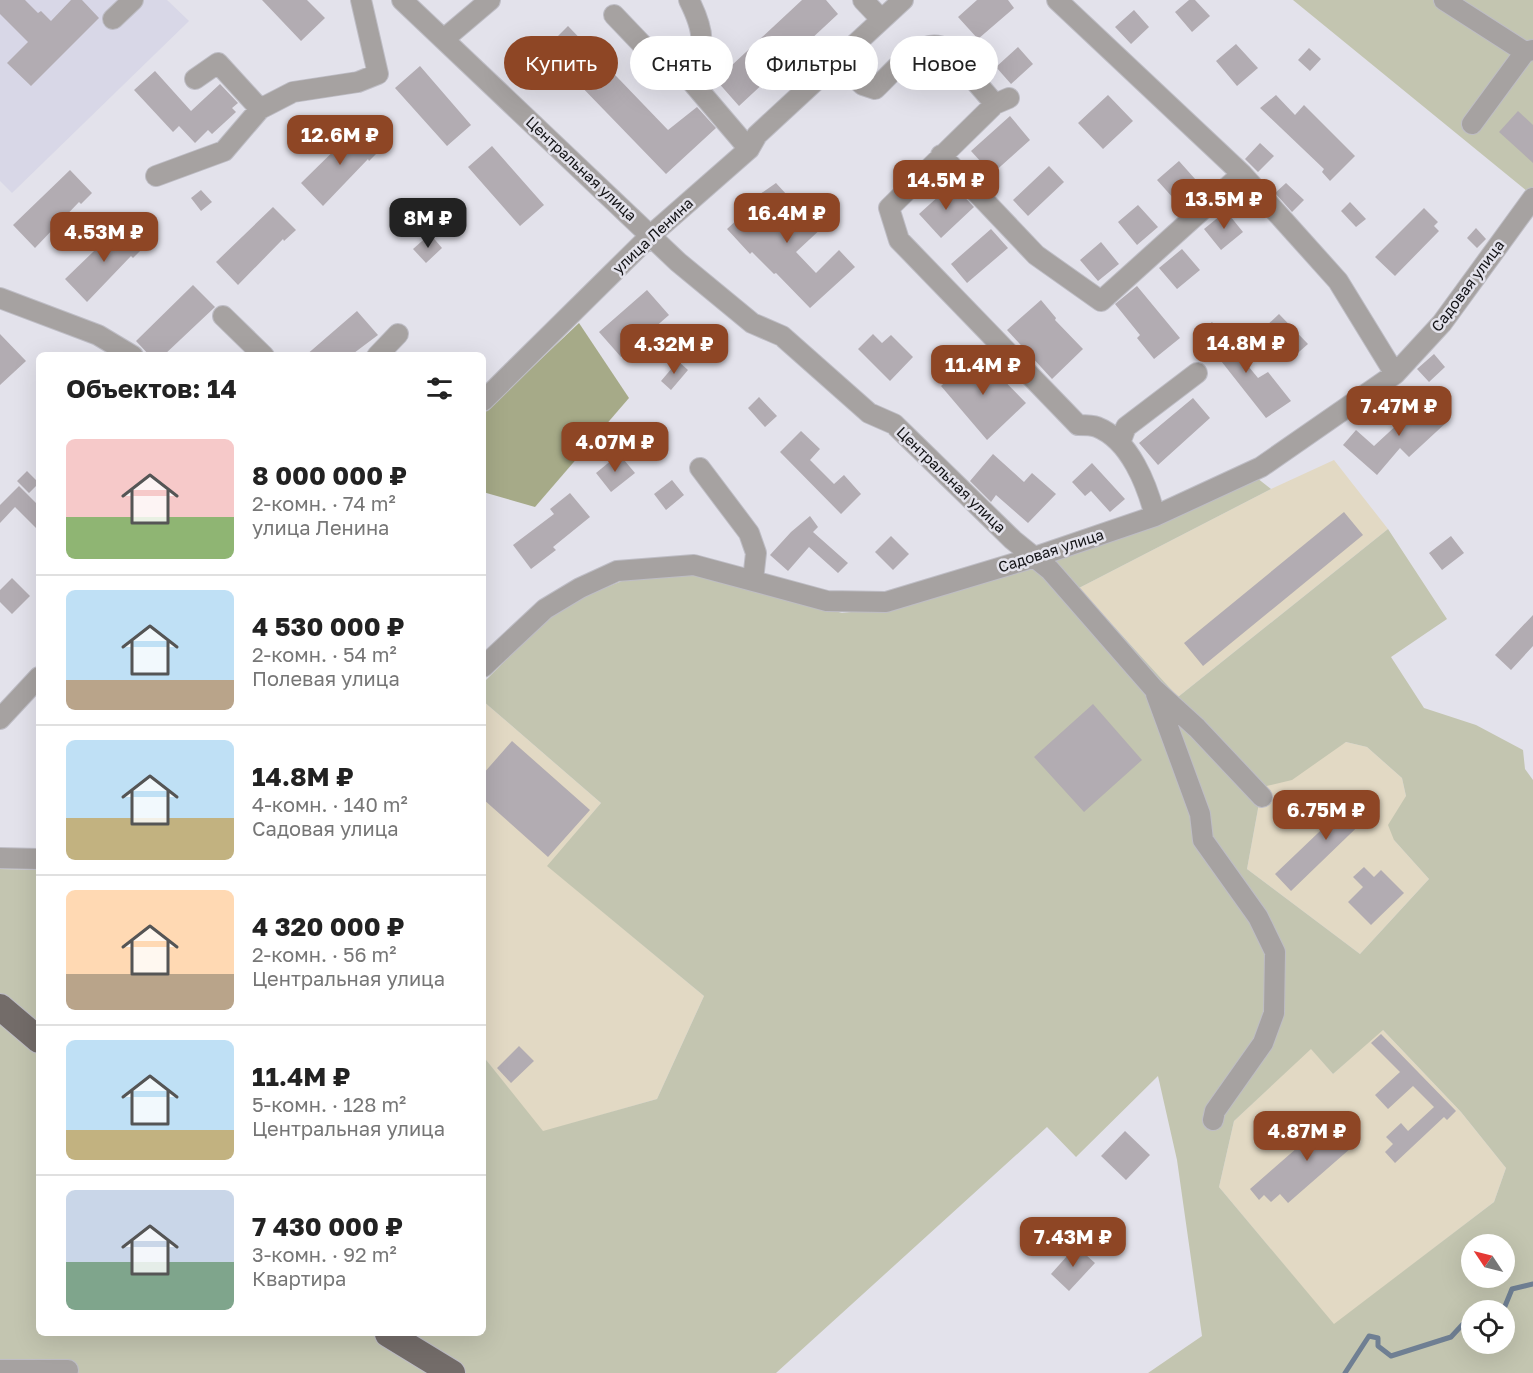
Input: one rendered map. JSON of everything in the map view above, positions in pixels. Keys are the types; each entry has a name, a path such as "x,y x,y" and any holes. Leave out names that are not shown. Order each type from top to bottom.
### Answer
{"main road":[{"path":"0,1007 36,1037"},
{"path":"391,1336 452,1373"}],"street":[{"path":"113,19 133,0"},
{"path":"156,176 224,151 260,109 293,92 358,82 378,74 361,0"},
{"name":"Центральная улица","path":"402,0 678,262 752,323 782,336 869,413 894,424 1032,558 1050,570 1154,688 1262,797"},
{"path":"444,39 490,0"},
{"path":"689,0 697,16 702,36"},
{"path":"863,0 881,19"},
{"name":"улица Ленина","path":"863,36 903,0"},
{"path":"1057,0 1242,174 1338,281 1395,374"},
{"path":"1444,0 1529,51 1472,124"},
{"path":"614,15 634,36"},
{"path":"878,86 922,46 938,44 947,48 1002,101 941,155 889,208 899,240 1078,425 1097,427 1120,443 1149,490 1155,516"},
{"path":"195,79 218,63 260,109"},
{"path":"699,90 749,149"},
{"name":"улица Ленина","path":"486,398 651,235 749,149 757,135 805,90"},
{"path":"941,155 1036,255 1101,301 1242,174"},
{"name":"Садовая улица","path":"486,664 545,609 580,588 617,571 694,565 827,601 886,602 1032,558 1155,516 1261,467 1395,374 1442,323 1533,198"},
{"path":"0,298 98,335 126,352"},
{"path":"222,316 260,352"},
{"path":"381,352 398,334"},
{"path":"1120,443 1126,427 1197,373"},
{"path":"700,468 749,533 756,553 753,580"},
{"path":"0,719 36,685"},
{"path":"1154,688 1200,814 1203,840 1258,918 1275,952 1274,1013 1263,1043 1215,1111 1213,1120"},
{"path":"0,858 36,859"},
{"path":"0,1370 68,1370"}],"shaded area":[{"path":"0,0 167,0 189,21 12,193 0,181"},
{"path":"1334,460 1388,529 1178,697 1079,588 1271,489"},
{"path":"486,704 601,803 548,866 704,996 657,1099 542,1132 486,1060"},
{"path":"1346,742 1367,747 1402,778 1406,796 1394,840 1429,879 1360,954 1247,869 1262,787"},
{"path":"1382,1029 1461,1112 1506,1168 1494,1202 1334,1325 1219,1187 1234,1121 1311,1048 1333,1074"}],"green space":[{"path":"1293,0 1533,0 1533,187 1528,192"},
{"path":"579,323 629,398 535,507 486,493 486,411"},
{"path":"1257,478 1271,489 1079,588 1178,697 1388,529 1447,619 1391,657 1424,708 1476,725 1523,750 1525,769 1533,780 1533,1373 1148,1373 1202,1336 1177,1160 1158,1076 1076,1157 1047,1127 776,1373 0,1373 0,869 36,870 36,1336 486,1336 486,1060 543,1131 657,1099 704,996 547,866 601,803 486,704 486,680 551,615 580,598 622,581 685,574 712,576 842,613 886,608 1072,555 1158,522","holes":["1346,742 1367,747 1402,778 1406,796 1388,825 1394,840 1429,879 1360,954 1247,869 1262,787 1292,780","1383,1030 1461,1112 1506,1168 1494,1202 1334,1324 1219,1187 1234,1121 1311,1049 1333,1074"]}],"building":[{"path":"0,0 25,0 38,13 41,11 51,21 71,0 82,0 99,18 31,86 7,63 28,42 0,14"},
{"path":"262,0 307,0 325,18 301,41"},
{"path":"802,0 826,0 838,14 814,36 763,36"},
{"path":"977,0 1008,0 1014,8 981,36 975,36 958,17"},
{"path":"1189,0 1195,0 1210,16 1192,32 1175,12"},
{"path":"1134,10 1149,27 1131,44 1115,27"},
{"path":"568,26 578,36 558,36"},
{"path":"1236,44 1258,68 1237,86 1216,61"},
{"path":"1018,47 1033,64 1011,84 998,69 998,65"},
{"path":"1309,48 1321,59 1310,71 1298,60"},
{"path":"745,53 745,90 756,90 739,106 725,90 733,90 733,64"},
{"path":"420,66 471,125 447,146 395,88"},
{"path":"155,71 191,111 220,84 238,103 232,108 236,112 212,134 208,130 195,143 179,126 173,132 134,90"},
{"path":"618,78 668,130 697,107 716,128 666,174 585,90 618,90"},
{"path":"1108,95 1133,121 1103,149 1078,123"},
{"path":"1276,95 1295,115 1304,105 1355,156 1330,181 1322,172 1324,169 1260,108"},
{"path":"1518,111 1533,125 1533,163 1499,132"},
{"path":"1010,116 1030,140 992,174 971,151"},
{"path":"358,127 380,150 369,161 368,159 323,206 301,183"},
{"path":"1260,143 1274,156 1258,172 1245,159"},
{"path":"492,146 544,205 520,226 468,167"},
{"path":"1179,161 1204,189 1183,209 1157,180"},
{"path":"1049,166 1064,182 1028,216 1013,200"},
{"path":"70,170 92,193 81,204 79,202 35,248 13,225"},
{"path":"776,183 809,219 813,215 824,226 796,252 816,273 839,250 855,267 810,308 776,273 774,274 752,252 750,254 727,229 756,202 753,199"},
{"path":"1286,183 1304,200 1292,212 1275,193"},
{"path":"952,184 974,207 941,238 919,214"},
{"path":"201,190 212,202 201,211 191,198"},
{"path":"1350,202 1366,219 1356,227 1341,211"},
{"path":"1138,205 1158,227 1137,245 1118,222"},
{"path":"273,207 296,230 284,241 283,239 238,285 216,262"},
{"path":"1424,208 1438,222 1434,226 1439,231 1395,276 1375,257"},
{"path":"1226,211 1243,232 1221,250 1204,229"},
{"path":"122,224 144,247 133,258 131,256 87,302 65,279"},
{"path":"1476,228 1486,239 1477,248 1467,238"},
{"path":"991,229 1008,248 967,283 951,264"},
{"path":"430,234 442,248 426,263 413,249"},
{"path":"1101,242 1119,264 1098,281 1080,260"},
{"path":"1182,249 1200,270 1177,289 1159,268"},
{"path":"193,285 215,307 167,352 146,352 136,341"},
{"path":"1137,286 1180,338 1154,359 1137,338 1140,335 1115,304"},
{"path":"647,290 669,315 621,357 599,332"},
{"path":"1041,300 1056,318 1055,320 1083,349 1052,379 1007,330"},
{"path":"357,311 378,335 355,352 310,352"},
{"path":"1279,314 1308,344 1292,358 1264,328"},
{"path":"1212,322 1258,378 1268,372 1291,401 1266,418 1199,333"},
{"path":"0,334 26,361 0,385"},
{"path":"873,334 882,343 891,335 913,357 890,381 858,349"},
{"path":"977,353 1026,403 987,440 941,386"},
{"path":"1434,354 1445,367 1429,382 1417,369"},
{"path":"678,361 688,370 671,390 661,381"},
{"path":"759,397 777,416 765,427 748,408"},
{"path":"1427,397 1449,420 1409,457 1400,448 1377,475 1343,445 1356,430 1374,446"},
{"path":"1193,398 1210,418 1158,465 1139,443"},
{"path":"801,431 820,449 810,460 834,484 844,475 861,494 841,514 780,452"},
{"path":"619,454 635,473 611,492 596,473"},
{"path":"993,454 1024,482 1032,473 1056,494 1028,523 996,495 991,502 970,481"},
{"path":"1092,463 1125,499 1110,512 1091,491 1085,496 1072,482"},
{"path":"27,471 36,480 36,486 29,493 17,481"},
{"path":"672,480 684,495 666,510 654,494"},
{"path":"19,486 36,503 36,528 15,507 0,523 0,505"},
{"path":"570,493 590,517 553,547 556,550 531,569 513,545 554,514 550,509"},
{"path":"1344,512 1363,535 1203,666 1184,643"},
{"path":"810,516 818,527 813,532 848,563 838,573 809,547 788,571 770,555 791,532"},
{"path":"891,536 909,554 893,570 875,552"},
{"path":"1451,536 1464,553 1442,570 1429,553"},
{"path":"12,578 30,596 12,614 0,602 0,590"},
{"path":"1533,615 1533,646 1511,670 1495,655"},
{"path":"1093,704 1142,760 1084,812 1034,757"},
{"path":"512,741 590,810 548,857 486,802 486,771"},
{"path":"1361,792 1377,808 1291,891 1275,874"},
{"path":"1364,867 1374,877 1381,870 1404,893 1371,925 1348,902 1363,887 1353,877"},
{"path":"1381,1034 1456,1111 1447,1120 1444,1117 1395,1163 1385,1152 1393,1144 1386,1137 1401,1123 1408,1131 1434,1107 1413,1086 1388,1109 1375,1095 1400,1072 1371,1043"},
{"path":"519,1046 534,1061 511,1083 497,1068"},
{"path":"1337,1113 1359,1141 1288,1203 1280,1194 1271,1202 1264,1195 1259,1200 1250,1189"},
{"path":"1125,1131 1150,1155 1126,1180 1101,1156"},
{"path":"1076,1246 1095,1263 1069,1291 1051,1274"}],"waterway":[{"path":"1508,1300 1512,1289 1533,1284"},
{"path":"1345,1373 1369,1336 1378,1338 1378,1346 1391,1356 1451,1337 1461,1326"}]}
